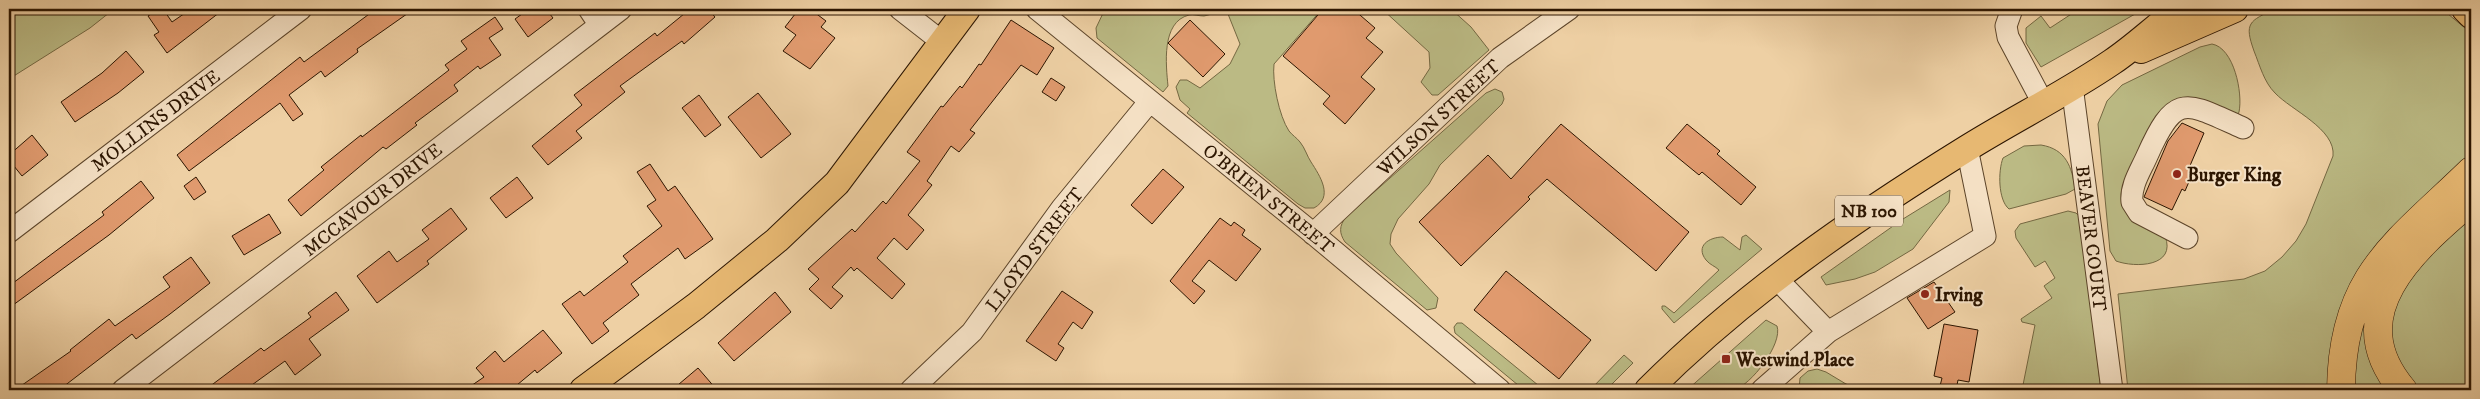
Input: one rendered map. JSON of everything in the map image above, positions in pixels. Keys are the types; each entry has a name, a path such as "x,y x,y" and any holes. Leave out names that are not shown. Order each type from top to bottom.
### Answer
{"highway":[{"path":"2341,390 2346,335 2352,312 2368,279 2386,253 2471,171"},
{"path":"2403,390 2390,376 2381,357 2378,318 2383,300 2392,279 2446,222 2471,200"}],"main road":[{"path":"584,390 696,306 777,240 837,183 967,9"},
{"name":"NB 100","path":"1648,390 1716,326 1776,278 1869,212 1967,148 2112,62 2180,9"},
{"name":"NB 100","path":"2112,62 2235,9"},
{"path":"2465,9 2471,14"}],"street":[{"name":"MOLLINS DRIVE","path":"9,232 301,9"},
{"name":"MCCAVOUR DRIVE","path":"123,390 594,17 621,9"},
{"path":"900,9 942,41"},
{"name":"O'BRIEN STREET","path":"1037,9 1314,234 1500,390"},
{"name":"WILSON STREET","path":"1314,234 1500,58 1569,9"},
{"path":"2012,9 2007,22 2008,37 2043,103"},
{"name":"BEAVER COURT","path":"2072,86 2112,390"},
{"name":"LLOYD STREET","path":"911,390 972,332 1062,208 1150,101"},
{"path":"2187,238 2139,213 2132,202 2133,187 2160,126 2176,110 2192,107 2243,128"},
{"path":"1762,390 1828,332 1985,236 1967,148"},
{"path":"1776,278 1828,332"}],"shaded area":[{"path":"9,9 114,9 90,28 9,79"},
{"path":"1105,9 1223,9 1204,16 1189,15 1180,19 1174,26 1167,45 1166,67 1168,86 1163,92 1097,38 1096,28"},
{"path":"1223,9 1322,9 1274,64 1277,98 1285,125 1302,144 1323,186 1323,198 1314,208 1305,208 1298,204 1187,113 1190,109 1180,100 1176,87 1180,80 1187,80 1200,88 1230,64 1240,44 1228,14"},
{"path":"1382,9 1451,9 1471,27 1489,50 1438,95 1432,95 1421,82 1430,68 1429,52"},
{"path":"2079,9 2144,9 2041,67 2026,43 2026,28 2041,16 2050,28"},
{"path":"2275,9 2442,9 2471,33 2471,160 2390,239 2333,390 2128,390 2118,294 2244,279 2265,271 2282,257 2296,241 2306,224 2333,156 2332,146 2327,137 2311,121 2275,93 2260,68 2251,42 2249,29 2254,20"},
{"path":"2212,44 2220,47 2226,54 2235,72 2240,94 2239,112 2238,114 2192,102 2127,183 2165,236 2167,246 2165,254 2152,263 2133,264 2116,261 2110,251 2098,124 2107,101 2122,85 2200,47"},
{"path":"1495,89 1502,92 1504,99 1502,104 1440,165 1429,184 1398,219 1391,234 1390,244 1396,253 1438,298 1436,308 1427,310 1345,242 1341,233 1341,226 1346,217 1486,93"},
{"path":"2041,145 2056,150 2066,160 2070,166 2075,189 2066,194 2009,209 2005,205 2000,185 2000,170 2003,158 2024,146"},
{"path":"1950,190 1949,202 1913,249 1875,272 1855,279 1826,285 1821,277 1903,219"},
{"path":"2068,211 2076,213 2080,217 2101,390 2022,390 2035,325 2022,322 2021,319 2052,298 2044,286 2055,278 2045,261 2035,267 2016,238 2015,231 2020,224"},
{"path":"2471,211 2471,390 2414,390 2387,351 2392,298"},
{"path":"1746,235 1762,249 1674,323 1662,309 1662,306 1665,306 1674,313 1719,270 1708,262 1703,255 1702,250 1705,243 1718,237 1723,237 1740,250 1742,237"},
{"path":"2370,316 2391,390 2350,390 2356,320"},
{"path":"1766,320 1777,326 1778,334 1771,353 1749,380 1741,387 1729,391 1687,390"},
{"path":"1457,323 1462,323 1544,390 1524,390 1455,333 1454,327"},
{"path":"1624,355 1633,363 1606,390 1590,390"},
{"path":"1817,369 1846,384 1864,390 1799,390 1800,378 1808,371"}],"building":[{"path":"159,9 163,9 172,22 191,9 224,9 167,53 154,35 159,32 148,16"},
{"path":"376,9 414,9 357,49 358,52 325,77 321,71 289,95 303,114 293,121 280,103 189,171 177,155 300,57 304,62"},
{"path":"529,9 546,9 553,18 528,37 515,19"},
{"path":"690,9 708,9 715,17 684,44 682,41 620,86 625,92 576,131 582,138 548,165 532,146 582,105 574,95 655,33 657,36"},
{"path":"799,9 810,9 826,21 821,27 835,38 810,69 783,51 796,35 785,27"},
{"path":"1323,9 1353,9 1375,28 1366,38 1383,52 1361,77 1375,89 1345,124 1323,104 1330,96 1283,56"},
{"path":"495,17 503,29 489,38 501,55 480,69 478,66 454,85 458,91 415,123 417,125 386,149 383,147 301,216 288,200 324,170 321,167 449,70 445,65 467,49 461,41"},
{"path":"1011,20 1054,48 1037,75 1021,65 970,130 975,133 959,152 951,146 927,181 932,185 908,215 924,230 907,250 894,238 877,258 905,284 892,299 857,268 854,271 851,267 832,287 843,296 831,309 809,289 819,279 808,269 852,229 855,232 883,201 886,204 920,161 907,152 941,106 943,107 960,86 962,88 979,64 981,65"},
{"path":"1190,20 1225,54 1203,77 1168,43"},
{"path":"126,51 144,72 118,93 75,122 61,102 102,73"},
{"path":"1051,78 1065,87 1056,101 1042,92"},
{"path":"758,93 791,134 761,158 728,117"},
{"path":"699,95 721,125 705,137 682,108"},
{"path":"2182,123 2204,133 2189,168 2194,170 2185,191 2182,189 2172,210 2144,197 2168,141"},
{"path":"1561,124 1689,232 1656,271 1547,179 1528,197 1530,199 1461,266 1419,222 1488,155 1511,179"},
{"path":"1687,124 1720,151 1717,154 1756,187 1741,205 1702,172 1699,175 1666,148"},
{"path":"32,135 48,155 22,176 9,160 9,155"},
{"path":"650,164 668,191 675,186 713,239 685,259 678,248 631,284 639,295 603,323 609,331 592,344 562,304 580,291 584,296 628,262 623,256 662,226 647,206 656,200 637,172"},
{"path":"1163,169 1184,187 1152,224 1131,205"},
{"path":"196,177 206,192 194,200 184,186"},
{"path":"517,177 533,198 506,218 490,198"},
{"path":"141,181 154,198 109,235 9,308 9,286 104,215 102,212"},
{"path":"451,208 467,229 427,261 429,264 377,303 357,276 389,251 397,262 429,239 422,230"},
{"path":"269,214 281,233 244,255 232,236"},
{"path":"1220,218 1231,226 1234,222 1245,230 1242,235 1261,249 1236,281 1209,260 1192,281 1205,291 1194,304 1170,281"},
{"path":"191,257 210,283 170,314 136,339 132,334 59,390 15,390 71,351 109,319 115,326 170,287 163,277"},
{"path":"1506,271 1591,340 1559,379 1474,310"},
{"path":"1934,282 1955,312 1928,329 1907,298"},
{"path":"1062,291 1093,312 1082,329 1073,322 1058,344 1064,348 1056,361 1026,341"},
{"path":"336,292 349,310 309,339 321,355 295,375 285,361 245,390 205,390 261,348 264,351 311,317 308,313"},
{"path":"775,292 791,312 734,361 718,343"},
{"path":"1944,324 1978,330 1969,382 1958,380 1956,390 1939,390 1942,378 1934,376"},
{"path":"543,330 562,353 537,373 535,370 511,390 465,390 484,377 476,368 495,351 504,362"},
{"path":"698,368 717,390 672,390"}],"place":[{"name":"Burger King","path":"2177,174"},
{"name":"Irving","path":"1925,294"},
{"name":"Westwind Place","path":"1726,359"}]}
